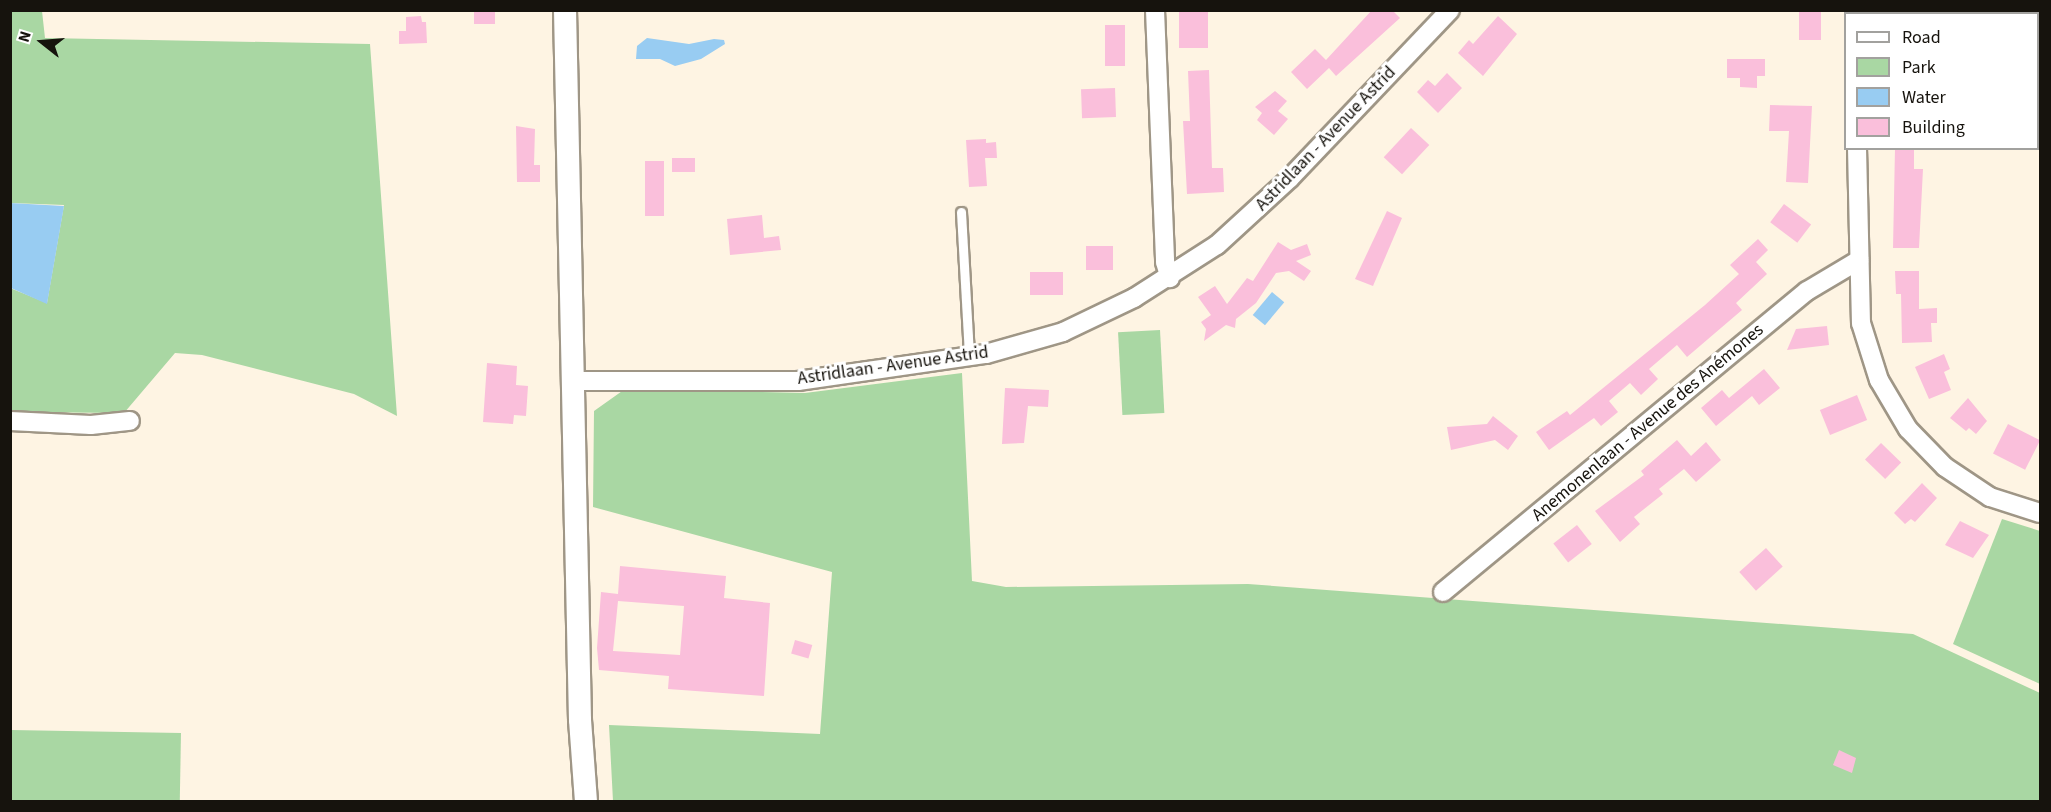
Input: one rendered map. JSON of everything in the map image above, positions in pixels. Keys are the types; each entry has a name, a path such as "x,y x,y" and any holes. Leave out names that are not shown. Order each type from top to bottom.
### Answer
{"street":[{"path":"565,10 571,381 580,720 586,801"},
{"path":"1155,10 1165,262 1170,278"},
{"name":"Astridlaan - Avenue Astrid","path":"571,381 798,381 969,357 1063,332 1170,278 1217,245 1276,192 1450,10"},
{"path":"1857,150 1861,323 1869,354 1908,429 1924,448 1966,483 1990,497 2040,513"},
{"name":"Anemonenlaan - Avenue des Anémones","path":"1443,592 1807,291 1858,260"},
{"path":"10,421 91,425 130,421"}],"lane":[{"path":"962,212 969,357"}],"green space":[{"path":"11,11 42,11 45,38 370,44 397,416 354,394 202,355 175,353 124,413 11,412 10,288 47,303 64,205 11,203"},
{"path":"1160,330 1164,413 1122,415 1118,332"},
{"path":"962,373 972,581 1006,587 1248,584 1913,634 2040,693 2040,801 613,801 609,725 820,734 832,572 593,507 594,411 625,389 805,393"},
{"path":"2002,519 2040,531 2040,684 1953,644"},
{"path":"11,730 181,733 180,802 10,801"}],"water":[{"path":"647,38 689,44 714,39 724,40 725,44 701,59 675,66 660,59 636,59 637,46"},
{"path":"10,203 64,206 47,304 11,288"},
{"path":"1272,292 1284,302 1265,325 1253,315"}],"building":[{"path":"474,10 495,10 495,24 474,24"},
{"path":"1179,10 1208,10 1208,48 1179,48"},
{"path":"1372,10 1392,10 1400,18 1336,76 1329,68 1307,89 1291,72 1315,49 1326,60"},
{"path":"1799,11 1821,11 1821,40 1799,40"},
{"path":"421,16 422,22 426,22 427,43 399,44 399,31 406,31 406,17"},
{"path":"1498,16 1517,34 1483,76 1458,53 1469,40 1473,44"},
{"path":"1105,25 1125,25 1125,66 1105,66"},
{"path":"1727,59 1765,59 1765,76 1757,76 1757,88 1740,87 1740,78 1727,78"},
{"path":"1209,70 1212,168 1223,168 1224,192 1187,194 1183,121 1190,121 1188,71"},
{"path":"1447,73 1462,88 1438,113 1417,92 1428,80 1435,86"},
{"path":"1115,88 1116,117 1082,118 1081,89"},
{"path":"1275,91 1287,101 1278,111 1288,119 1274,135 1257,120 1262,113 1255,107"},
{"path":"1770,105 1812,106 1808,183 1786,182 1789,131 1769,131"},
{"path":"516,126 535,129 534,165 540,165 540,182 517,182"},
{"path":"1411,128 1429,145 1402,174 1384,157"},
{"path":"986,139 986,143 996,142 997,158 985,158 987,186 969,187 966,140"},
{"path":"1895,150 1914,150 1914,169 1923,169 1919,248 1893,248"},
{"path":"672,158 695,158 695,172 672,172"},
{"path":"645,161 664,161 664,216 645,216"},
{"path":"1784,204 1811,224 1797,243 1770,222"},
{"path":"1387,211 1402,218 1373,286 1355,279"},
{"path":"762,215 764,238 779,236 781,250 730,255 727,219"},
{"path":"1758,239 1768,250 1756,262 1767,274 1736,303 1742,310 1687,357 1677,345 1649,369 1658,379 1641,395 1630,383 1609,401 1618,412 1601,426 1594,418 1549,450 1536,432 1567,411 1570,415 1705,305 1739,274 1730,265"},
{"path":"1278,242 1291,250 1307,244 1311,255 1296,261 1311,271 1304,281 1289,271 1276,273 1256,303 1236,319 1235,328 1226,325 1204,341 1206,329 1201,322 1211,315 1198,297 1215,286 1227,304 1247,278 1253,281"},
{"path":"1086,246 1113,246 1113,270 1086,270"},
{"path":"1895,271 1919,271 1919,309 1937,308 1937,323 1931,323 1932,342 1902,343 1901,294 1896,294"},
{"path":"1030,272 1063,272 1063,295 1030,295"},
{"path":"1827,326 1829,345 1787,350 1796,329"},
{"path":"1944,354 1950,369 1944,372 1951,390 1929,399 1915,367"},
{"path":"487,363 517,366 516,385 528,386 526,416 514,415 513,424 483,422"},
{"path":"1764,369 1780,388 1759,405 1752,396 1716,426 1701,408 1722,390 1729,398"},
{"path":"1005,388 1049,390 1048,407 1028,406 1024,443 1002,444"},
{"path":"1857,395 1867,420 1830,435 1820,410"},
{"path":"1968,398 1987,421 1976,434 1969,428 1966,431 1950,418"},
{"path":"1493,416 1518,436 1508,450 1495,440 1451,450 1447,427 1487,424"},
{"path":"2008,424 2040,440 2025,470 1993,453"},
{"path":"1677,440 1691,456 1706,442 1721,460 1696,482 1684,469 1659,489 1663,494 1634,517 1640,524 1620,542 1595,511 1644,475 1641,471"},
{"path":"1881,443 1901,462 1885,479 1865,460"},
{"path":"1922,483 1937,498 1915,522 1911,519 1905,524 1894,513"},
{"path":"1960,521 1989,535 1973,558 1945,545"},
{"path":"1577,525 1592,544 1568,562 1553,543"},
{"path":"1766,548 1783,567 1756,591 1739,572"},
{"path":"620,566 726,576 724,598 770,603 764,696 668,689 669,676 599,670 597,648 601,592 618,594","holes":["618,601 684,606 680,655 613,651"]},
{"path":"795,640 812,645 808,658 791,653"},
{"path":"1839,750 1856,758 1852,773 1833,765"}]}
